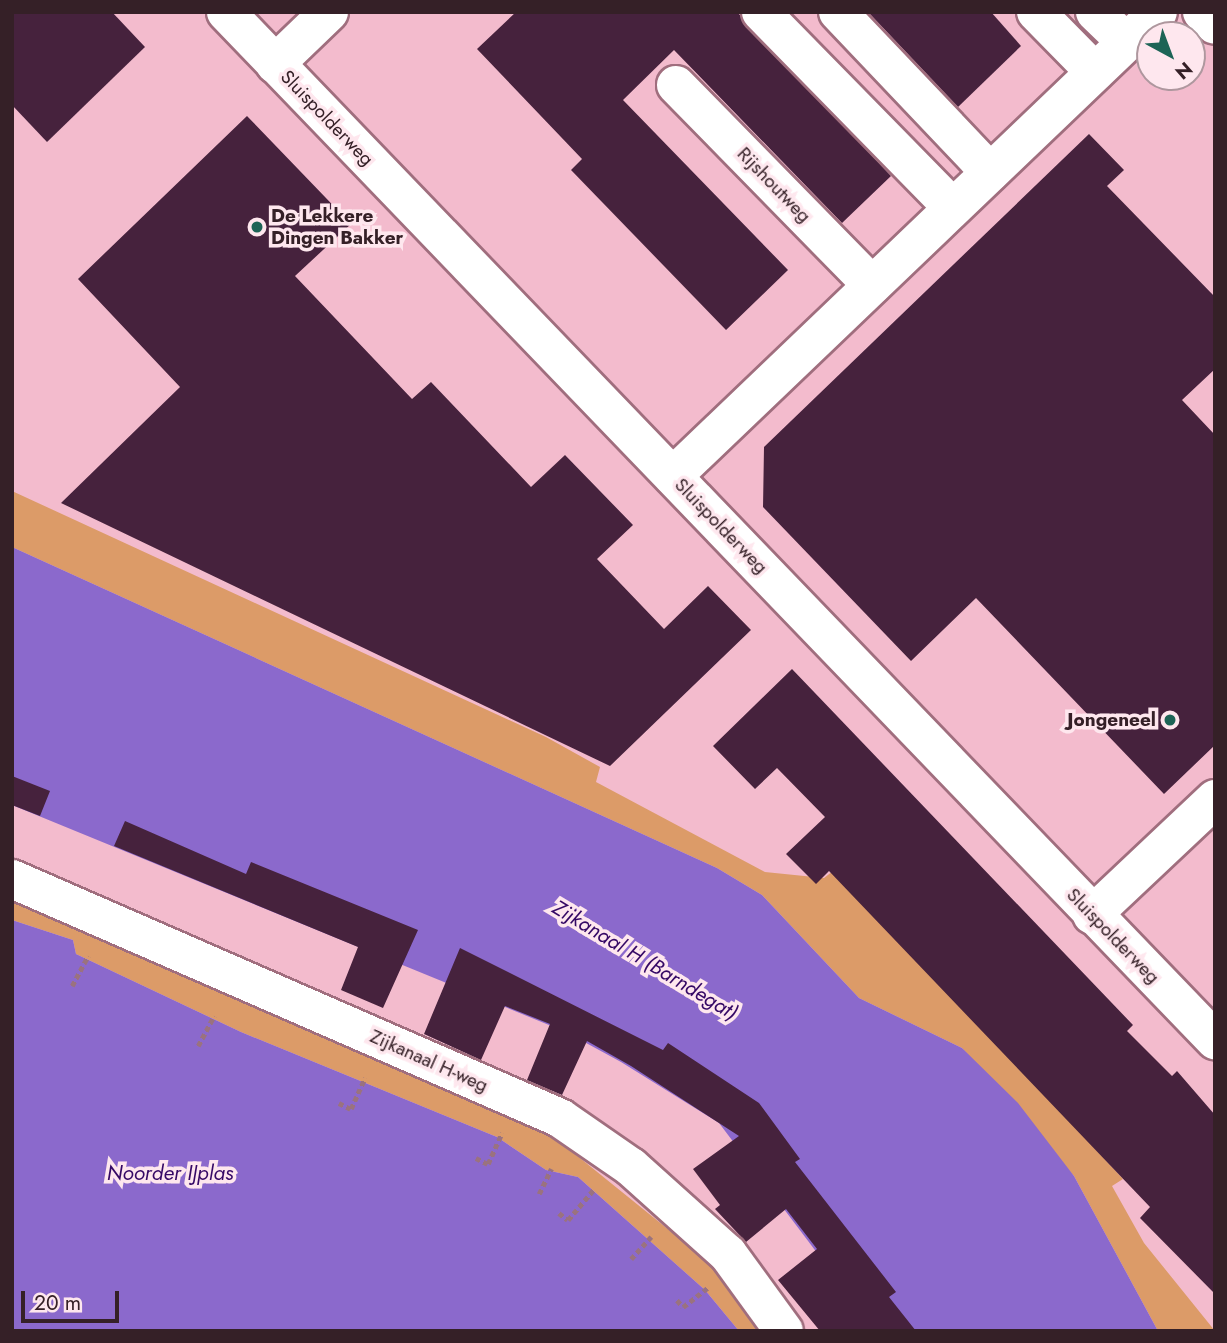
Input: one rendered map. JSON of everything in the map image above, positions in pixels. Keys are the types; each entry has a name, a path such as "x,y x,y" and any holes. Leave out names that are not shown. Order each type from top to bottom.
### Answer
{"street":[{"name":"Sluispolderweg","path":"226,12 1215,1040"},
{"path":"275,64 330,12"},
{"path":"761,12 953,208"},
{"path":"838,12 990,172"},
{"path":"1036,12 1095,72"},
{"path":"1095,12 1126,43"},
{"path":"673,476 1158,12"},
{"path":"1202,12 1215,25"},
{"name":"Rijshoutweg","path":"676,85 872,285"},
{"path":"1092,915 1215,799"},
{"name":"Zijkanaal H-weg","path":"12,879 560,1118 631,1167 728,1254 783,1331"}],"path":[{"path":"72,986 88,956"},
{"path":"198,1046 214,1016"},
{"path":"339,1103 351,1109 365,1078"},
{"path":"476,1158 488,1164 502,1133"},
{"path":"539,1194 551,1169"},
{"path":"559,1213 568,1220 593,1190"},
{"path":"631,1259 651,1237"},
{"path":"677,1300 683,1307 707,1288"}],"shaded area":[{"path":"12,491 546,737 600,767 596,782 765,872 824,878 837,868 1123,1179 1112,1186 1144,1243 1215,1331 1158,1331 1074,1176 962,1048 859,998 762,895 717,868 12,547"},
{"path":"12,901 549,1133 716,1268 762,1331 739,1331 705,1290 578,1177 546,1170 497,1137 241,1032 76,954 73,940 12,920"}],"water":[{"name":"Zijkanaal H (Barndegat)","path":"12,547 717,868 762,895 859,998 962,1048 1018,1103 1074,1176 1158,1331 876,1331 719,1123 621,1062 566,1032 12,805"},
{"name":"Noorder IJplas","path":"12,920 73,940 76,954 241,1032 497,1137 546,1170 578,1177 705,1290 739,1331 12,1331"}],"building":[{"path":"12,12 112,12 145,47 47,142 12,105"},
{"path":"516,12 737,12 891,176 842,223 674,50 623,100 788,270 726,330 571,170 582,159 477,49"},
{"path":"868,12 991,12 1021,46 958,107"},
{"path":"247,116 351,224 295,276 412,399 431,382 531,487 565,455 633,525 597,559 664,629 708,586 751,630 610,766 61,503 180,387 78,279"},
{"path":"1089,134 1124,170 1107,186 1215,297 1215,369 1182,400 1215,435 1215,745 1164,794 976,598 911,661 763,507 764,447"},
{"path":"792,669 1133,1025 1127,1031 1172,1076 1177,1071 1215,1115 1215,1294 1140,1218 1150,1207 829,871 816,884 786,854 825,817 777,768 755,789 713,746"},
{"path":"12,776 50,791 40,816 12,805"},
{"path":"125,821 246,874 251,862 418,930 383,1008 341,990 358,947 114,846"},
{"path":"460,948 663,1050 668,1043 759,1103 800,1159 795,1162 896,1292 889,1297 916,1331 820,1331 778,1280 817,1249 786,1209 746,1242 715,1209 720,1205 693,1169 739,1136 631,1066 587,1041 562,1095 527,1080 550,1024 505,1006 481,1060 424,1034"}],"place":[{"name":"De Lekkere Dingen Bakker","path":"257,227"},
{"name":"Jongeneel","path":"1170,720"}]}
